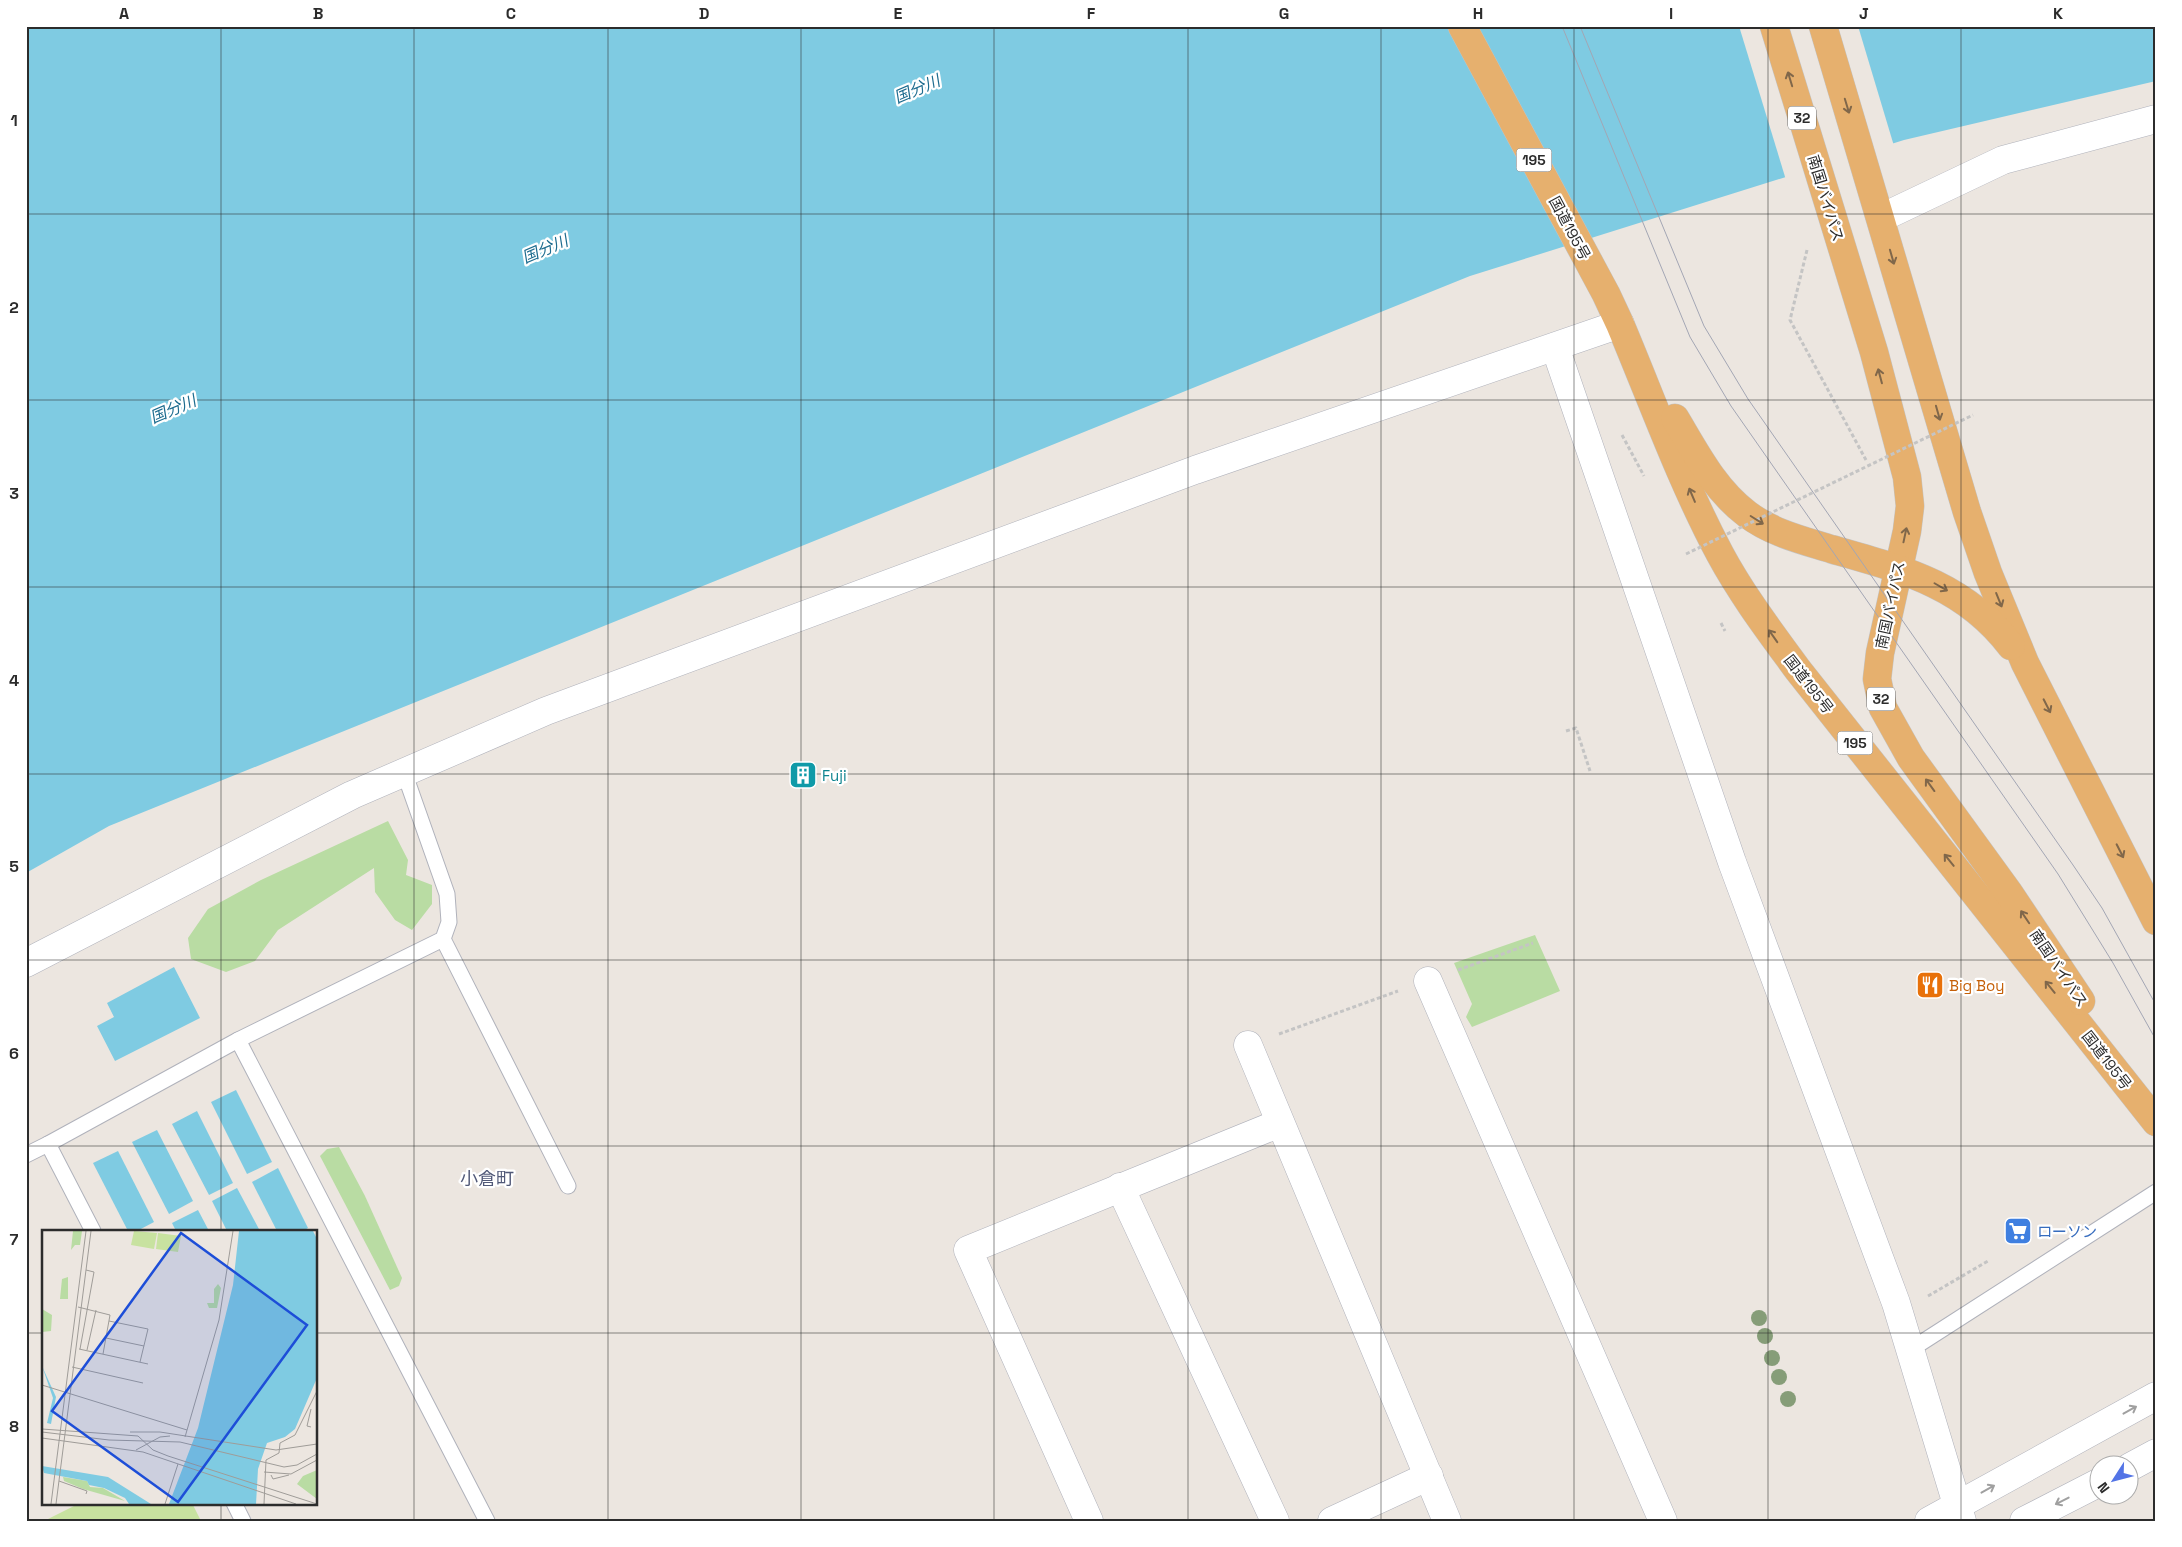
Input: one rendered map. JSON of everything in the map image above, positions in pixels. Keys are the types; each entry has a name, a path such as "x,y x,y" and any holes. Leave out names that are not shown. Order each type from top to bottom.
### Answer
{"highway":[{"name":"国道195号","path":"1462,26 1606,294 1699,511 1720,554 1744,593 1798,670 2156,1121"},
{"name":"南国バイパス","path":"1774,26 1874,352 1907,477 1910,506 1880,653 1877,679 1884,708 1911,758 2055,961 2156,1121"},
{"path":"1823,26 1967,512 1988,573 2024,662 2156,921"},
{"name":"国道195号","path":"1620,324 1702,464 1730,500 1761,523 1789,537 1898,568 1934,583 1975,609 2001,632 2024,662"}],"street":[{"path":"1877,205 2003,160 2156,119"},
{"path":"26,963 352,795 546,711 1195,470 1620,324"},
{"path":"1555,347 1732,862 1896,1303 1960,1513"},
{"path":"1428,981 1663,1521"},
{"path":"1248,1045 1448,1521"},
{"path":"1089,1521 968,1250 1280,1123"},
{"path":"1120,1187 1275,1521"},
{"path":"1929,1521 1960,1513 2156,1396"},
{"path":"2140,1462 2156,1453"},
{"path":"1332,1521 1429,1476"},
{"path":"2024,1521 2090,1487"}],"lane":[{"path":"26,1155 238,1040 442,939 449,922 447,894 404,772"},
{"path":"442,939 568,1186"},
{"path":"238,1040 487,1521"},
{"path":"48,1144 92,1230"},
{"path":"1910,1350 2156,1192"},
{"path":"234,1504 243,1521"}],"path":[{"path":"1810,242 1790,320 1869,465"},
{"path":"1686,554 1973,415"},
{"path":"1566,731 1576,728 1590,771"},
{"path":"1248,1045 1533,943"},
{"path":"1896,1303 1928,1296 1988,1261"}],"green space":[{"path":"388,821 408,860 406,875 432,885 432,904 412,930 395,920 375,892 374,868 278,930 255,961 226,972 191,959 188,938 208,909 261,880"},
{"path":"1535,935 1560,991 1472,1027 1466,1017 1472,1004 1454,963"},
{"path":"339,1147 365,1196 402,1278 399,1286 390,1290 320,1156 327,1149"},
{"path":"78,1504 192,1504 201,1521 44,1521"}],"water":[{"name":"国分川","path":"26,26 2156,26 2156,81 1904,140 1470,276 109,826 26,873"},
{"path":"174,967 200,1018 115,1061 97,1026 114,1017 107,1003"},
{"path":"236,1090 272,1162 247,1174 211,1102"},
{"path":"197,1111 233,1183 209,1195 172,1124"},
{"path":"157,1130 193,1201 169,1214 132,1142"},
{"path":"118,1151 154,1222 139,1230 127,1230 93,1163"},
{"path":"278,1168 308,1228 305,1230 276,1230 252,1182"},
{"path":"237,1188 259,1230 226,1230 212,1201"},
{"path":"198,1210 208,1230 176,1230 172,1223"}],"pier":[{"path":"1739,26 1858,26 1894,146 1786,180"}],"tram line":[{"path":"1562,26 1690,337 1731,406 2058,874 2113,963 2156,1040"},
{"path":"1580,26 1704,326 1748,399 2102,908 2156,1005"}],"place":[{"name":"Fuji","path":"803,775"},
{"name":"Big Boy","path":"1930,985"},
{"name":"ローソン","path":"2018,1231"}],"district":[{"name":"小倉町","path":"487,1178"}]}
